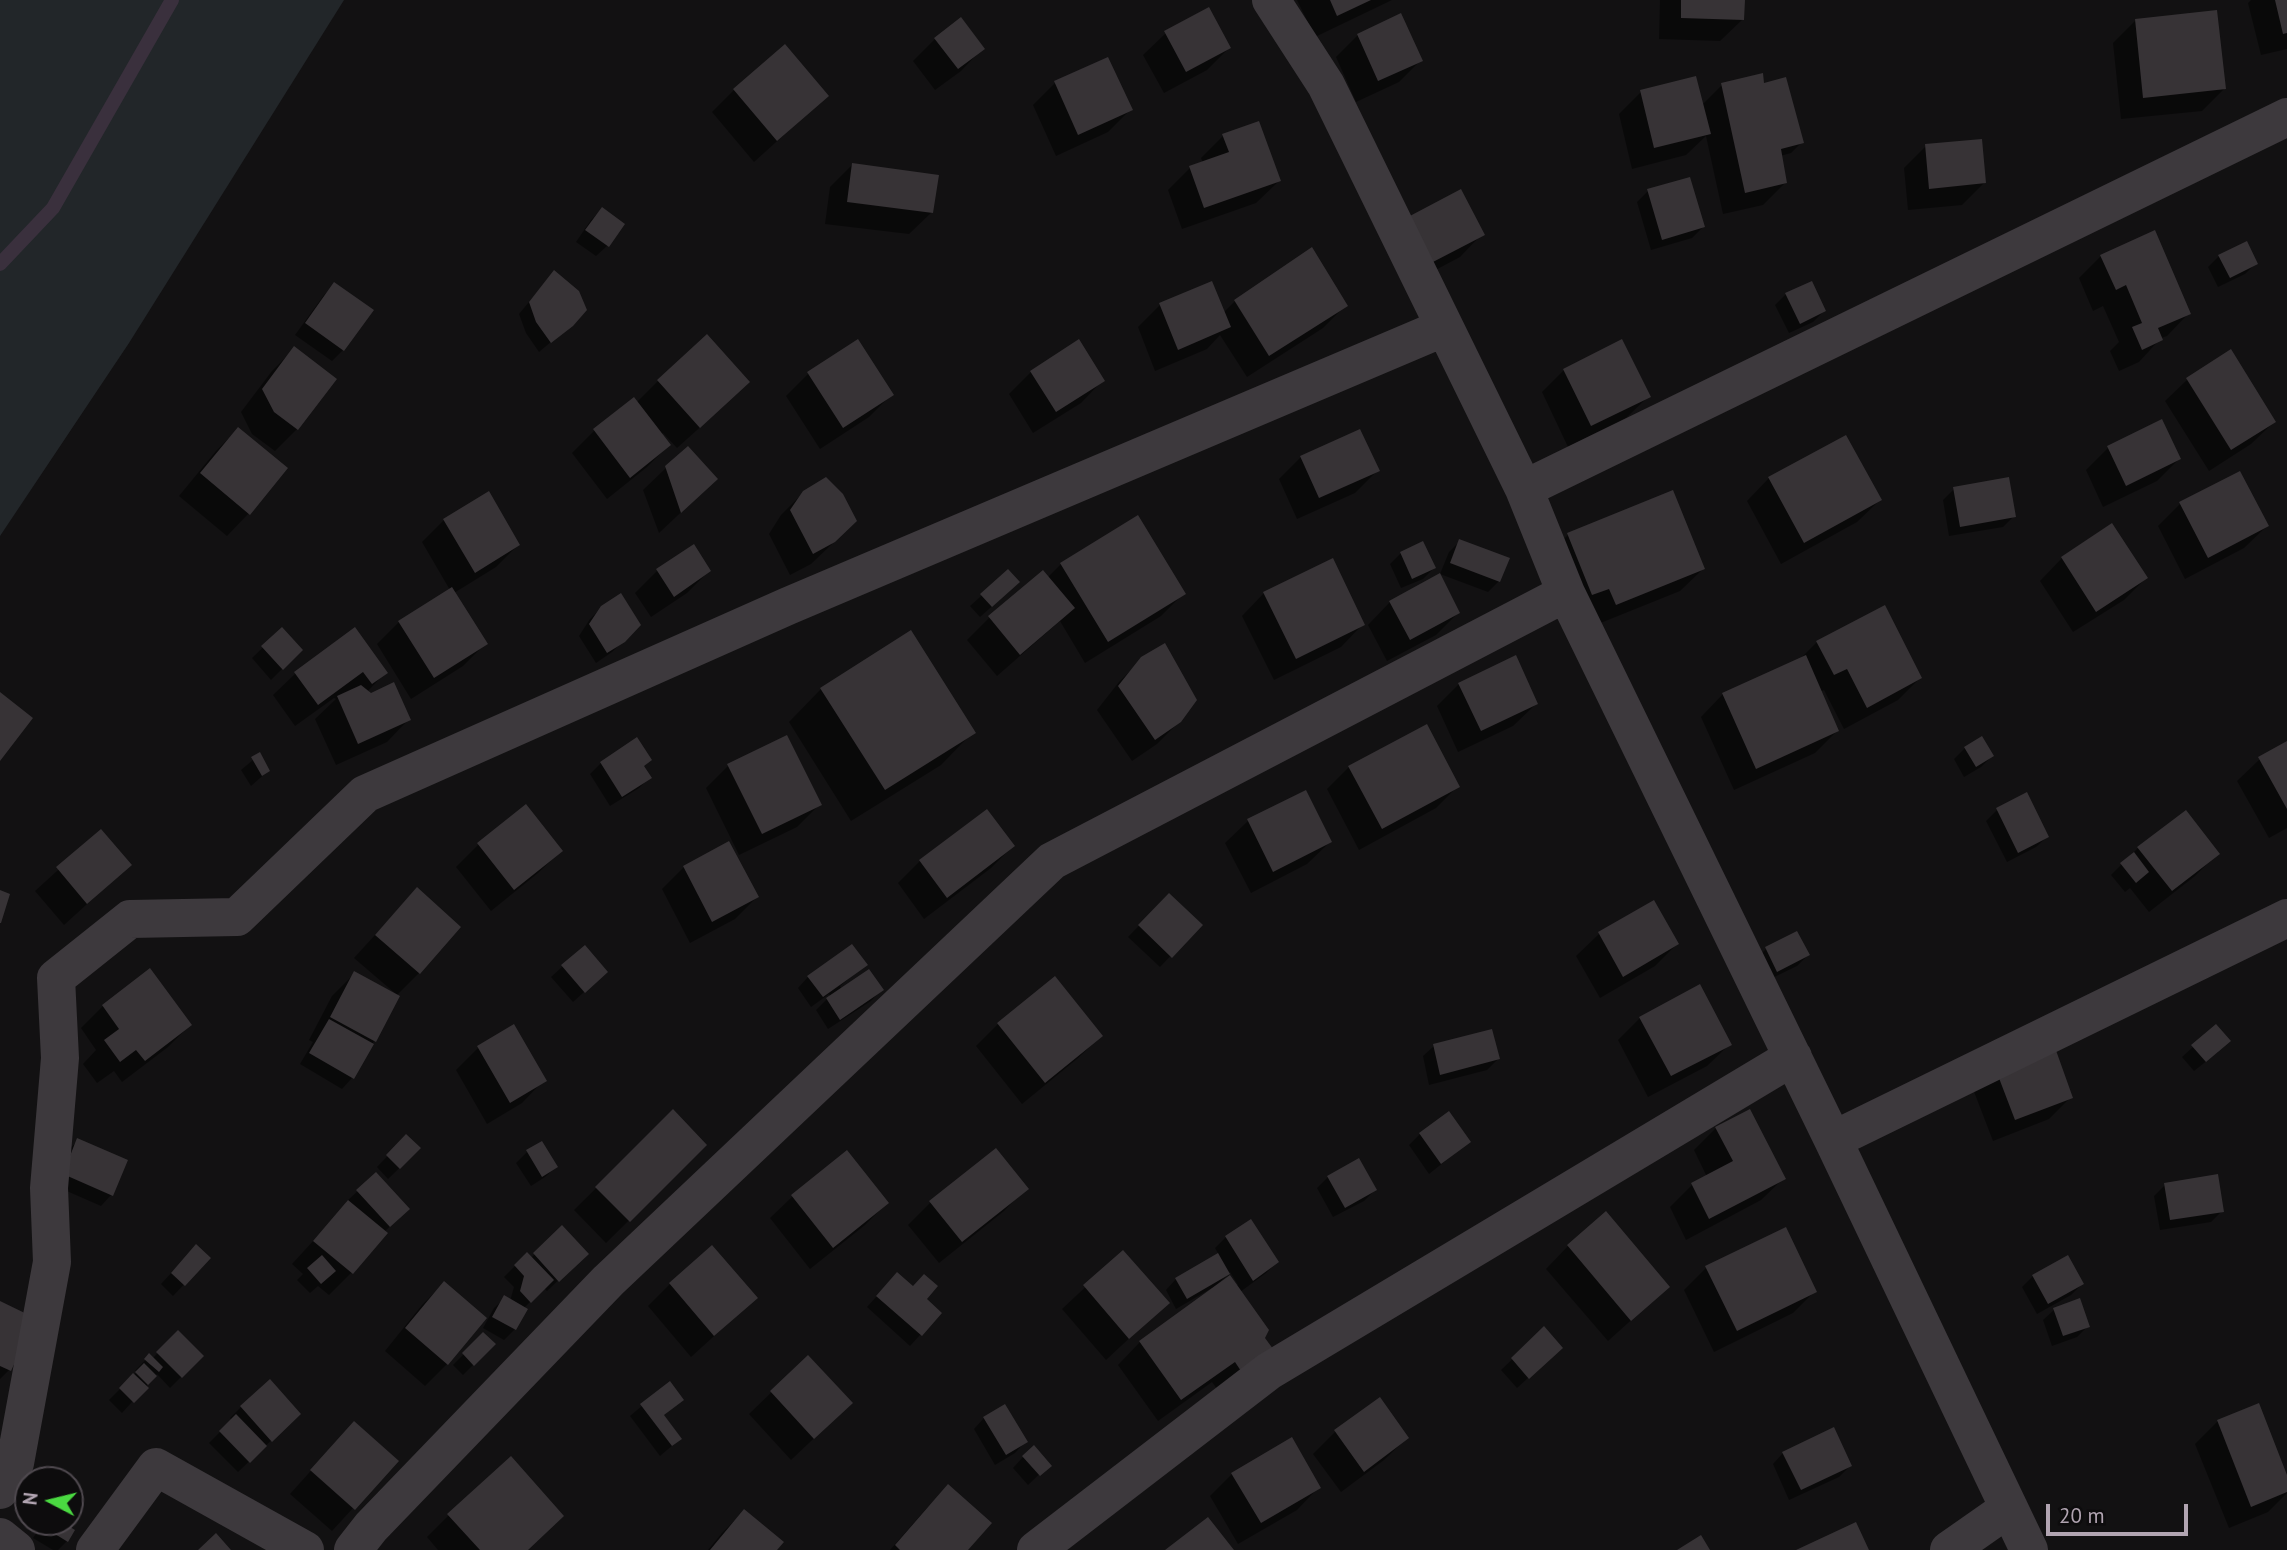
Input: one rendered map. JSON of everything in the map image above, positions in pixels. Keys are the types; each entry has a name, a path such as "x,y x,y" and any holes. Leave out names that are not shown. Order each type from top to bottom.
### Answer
{"street":[{"path":"1271,0 1326,85 1524,489 1566,593 1793,1057 2029,1550"},
{"path":"1524,489 2287,117"},
{"path":"0,1490 15,1463 52,1262 49,1188 60,1058 56,978 130,919 237,917 365,794 788,606 1443,328"},
{"path":"354,1550 371,1527 608,1282 1052,861 1566,593"},
{"path":"1833,1140 2287,918"},
{"path":"1036,1550 1269,1371 1793,1057"},
{"path":"95,1550 156,1467 305,1550"},
{"path":"1949,1550 2009,1508"},
{"path":"0,1537 16,1550"}],"shaded area":[{"path":"0,0 344,0 129,343 0,536"}],"building":[{"path":"1330,0 1371,0 1337,16"},
{"path":"1681,0 1745,0 1744,20 1681,18"},
{"path":"2275,0 2287,0 2287,33 2283,34"},
{"path":"1209,7 1231,48 1186,72 1164,31"},
{"path":"2217,10 2226,89 2143,98 2135,19"},
{"path":"1401,13 1423,61 1378,81 1357,34"},
{"path":"961,17 985,49 958,69 934,38"},
{"path":"785,44 829,96 777,141 733,89"},
{"path":"1108,57 1133,110 1078,135 1054,81"},
{"path":"1763,73 1764,83 1786,77 1804,143 1781,149 1787,183 1745,193 1721,83"},
{"path":"1696,76 1711,134 1654,148 1640,90"},
{"path":"1259,121 1281,181 1204,208 1189,166 1229,152 1222,134"},
{"path":"1982,139 1986,183 1929,189 1925,144"},
{"path":"852,163 939,175 933,213 847,202"},
{"path":"1690,177 1705,227 1662,240 1647,189"},
{"path":"1461,189 1485,235 1431,263 1408,217"},
{"path":"602,207 625,224 609,247 585,230"},
{"path":"2155,230 2191,314 2158,328 2163,340 2142,350 2132,327 2142,323 2126,285 2116,290 2100,255"},
{"path":"2247,241 2258,264 2230,278 2218,255"},
{"path":"1312,247 1348,306 1269,356 1234,300"},
{"path":"554,270 579,291 587,310 573,326 551,343 536,322 529,302"},
{"path":"1212,281 1231,327 1178,350 1159,303"},
{"path":"1812,281 1826,311 1800,324 1785,293"},
{"path":"334,282 374,310 344,351 305,323"},
{"path":"707,334 750,382 700,428 657,380"},
{"path":"858,339 894,395 843,428 807,372"},
{"path":"1079,339 1105,381 1056,412 1030,371"},
{"path":"1622,339 1651,397 1591,426 1563,369"},
{"path":"294,346 337,379 298,430 274,412 262,389"},
{"path":"2231,349 2276,422 2231,450 2186,378"},
{"path":"634,397 671,445 630,478 593,429"},
{"path":"2162,419 2181,459 2126,486 2107,446"},
{"path":"238,427 288,468 250,515 200,473"},
{"path":"1360,429 1380,471 1319,498 1300,456"},
{"path":"1846,435 1882,500 1804,543 1768,477"},
{"path":"688,446 718,479 681,513 665,466"},
{"path":"2240,471 2269,526 2208,558 2179,502"},
{"path":"826,477 843,494 857,521 835,542 813,554 790,510 803,491"},
{"path":"2009,477 2016,517 1960,527 1953,487"},
{"path":"1673,490 1705,569 1616,605 1609,589 1592,595 1567,533"},
{"path":"489,491 520,545 475,573 443,519"},
{"path":"1138,515 1186,594 1108,642 1060,563"},
{"path":"2112,523 2148,578 2096,612 2061,557"},
{"path":"1459,539 1510,558 1500,582 1450,563"},
{"path":"1423,541 1436,568 1412,579 1400,552"},
{"path":"694,544 711,571 674,597 656,569"},
{"path":"1333,558 1365,625 1296,659 1263,592"},
{"path":"1008,569 1020,582 992,607 980,594"},
{"path":"1043,570 1075,608 1020,655 988,616"},
{"path":"1440,573 1460,613 1410,640 1389,601"},
{"path":"452,587 488,644 434,678 398,621"},
{"path":"621,593 641,625 625,642 607,653 589,624 601,606"},
{"path":"1885,605 1922,678 1867,708 1847,669 1834,675 1816,641"},
{"path":"282,627 303,650 283,670 261,646"},
{"path":"355,627 388,673 372,684 363,672 318,705 294,672"},
{"path":"911,630 976,733 885,790 820,688"},
{"path":"1165,643 1197,700 1181,722 1155,740 1118,686 1141,657"},
{"path":"1516,655 1538,704 1481,731 1458,683"},
{"path":"1806,655 1839,731 1756,769 1722,693"},
{"path":"394,682 411,720 358,744 337,696 361,685 371,693"},
{"path":"0,692 33,718 0,761"},
{"path":"1427,724 1460,787 1382,829 1348,766"},
{"path":"787,735 822,805 762,834 727,764"},
{"path":"1982,736 1994,756 1976,767 1964,747"},
{"path":"637,737 652,760 644,766 652,778 622,797 600,762"},
{"path":"2287,741 2287,809 2258,757"},
{"path":"260,752 270,771 262,776 251,757"},
{"path":"1306,790 1332,842 1273,872 1247,819"},
{"path":"2027,792 2049,837 2018,853 1996,808"},
{"path":"526,804 563,851 514,890 477,843"},
{"path":"987,809 1015,846 947,898 919,860"},
{"path":"2186,810 2220,854 2172,891 2137,847"},
{"path":"101,829 132,865 87,904 56,867"},
{"path":"729,841 759,897 712,922 683,866"},
{"path":"2134,852 2149,872 2136,883 2120,863"},
{"path":"417,887 461,927 420,974 375,935"},
{"path":"0,890 10,894 1,923 0,923"},
{"path":"1169,893 1203,925 1172,958 1138,925"},
{"path":"1654,900 1679,944 1623,977 1598,932"},
{"path":"1797,931 1810,955 1777,972 1765,947"},
{"path":"852,944 868,965 823,997 807,976"},
{"path":"585,945 608,972 585,993 561,965"},
{"path":"150,968 192,1025 145,1061 136,1050 120,1062 104,1040 119,1029 102,1005"},
{"path":"869,969 884,990 840,1020 826,998"},
{"path":"354,971 400,996 376,1042 330,1017"},
{"path":"1055,976 1103,1036 1045,1083 997,1023"},
{"path":"1700,984 1732,1045 1671,1076 1639,1017"},
{"path":"329,1019 374,1044 354,1079 309,1053"},
{"path":"514,1024 547,1081 510,1103 477,1046"},
{"path":"2216,1024 2231,1041 2206,1062 2191,1045"},
{"path":"1492,1029 1500,1059 1440,1075 1433,1044"},
{"path":"2053,1042 2073,1098 2015,1120 1994,1065"},
{"path":"673,1109 707,1145 630,1222 595,1187"},
{"path":"1750,1109 1786,1179 1709,1219 1691,1183 1733,1161 1715,1127"},
{"path":"1449,1111 1471,1142 1441,1164 1419,1133"},
{"path":"406,1134 421,1148 400,1169 386,1155"},
{"path":"77,1138 128,1160 113,1196 63,1174"},
{"path":"542,1141 558,1167 542,1177 526,1150"},
{"path":"996,1148 1029,1189 962,1242 929,1201"},
{"path":"847,1150 889,1203 833,1248 791,1195"},
{"path":"1359,1158 1377,1190 1345,1208 1327,1176"},
{"path":"376,1172 410,1209 390,1227 356,1190"},
{"path":"2218,1174 2224,1212 2170,1220 2164,1183"},
{"path":"348,1200 388,1233 353,1274 313,1241"},
{"path":"1606,1211 1670,1287 1631,1321 1567,1245"},
{"path":"1251,1219 1279,1262 1253,1281 1225,1236"},
{"path":"562,1225 589,1254 559,1282 533,1253"},
{"path":"1786,1227 1817,1292 1737,1331 1705,1266"},
{"path":"196,1244 211,1258 185,1286 171,1273"},
{"path":"712,1245 758,1298 714,1336 669,1283"},
{"path":"1123,1250 1170,1303 1129,1339 1083,1285"},
{"path":"527,1252 554,1280 531,1303 520,1291 524,1276 514,1265"},
{"path":"1218,1253 1230,1274 1187,1299 1175,1278"},
{"path":"322,1255 336,1271 321,1284 307,1268"},
{"path":"2068,1255 2084,1284 2048,1304 2032,1275"},
{"path":"897,1272 913,1286 924,1274 938,1286 927,1299 942,1313 922,1336 876,1296"},
{"path":"1230,1275 1269,1330 1265,1338 1279,1357 1247,1380 1235,1362 1181,1400 1139,1341"},
{"path":"444,1281 487,1318 448,1365 405,1328"},
{"path":"504,1295 528,1309 516,1330 492,1317"},
{"path":"2080,1298 2090,1327 2063,1336 2053,1308"},
{"path":"0,1301 35,1318 11,1371 0,1366"},
{"path":"1544,1326 1563,1348 1529,1379 1511,1358"},
{"path":"178,1330 204,1356 182,1378 156,1352"},
{"path":"483,1332 496,1344 474,1366 462,1353"},
{"path":"149,1353 163,1367 159,1372 144,1359"},
{"path":"808,1355 853,1403 814,1439 770,1391"},
{"path":"144,1363 157,1376 148,1385 135,1372"},
{"path":"133,1373 149,1388 134,1403 119,1388"},
{"path":"270,1379 301,1414 272,1442 240,1406"},
{"path":"670,1381 684,1400 664,1415 682,1439 672,1446 640,1404"},
{"path":"1380,1397 1409,1438 1364,1472 1334,1430"},
{"path":"2259,1403 2287,1475 2287,1492 2251,1507 2217,1420"},
{"path":"1005,1404 1028,1442 1006,1455 983,1417"},
{"path":"236,1414 267,1446 250,1463 219,1431"},
{"path":"354,1421 399,1461 355,1510 310,1470"},
{"path":"1834,1427 1852,1466 1801,1490 1782,1452"},
{"path":"1292,1437 1321,1488 1261,1523 1231,1473"},
{"path":"1034,1445 1052,1466 1040,1476 1022,1456"},
{"path":"511,1456 564,1516 528,1550 480,1550 447,1514"},
{"path":"948,1484 992,1523 968,1550 900,1550 895,1545"},
{"path":"744,1509 784,1542 777,1550 710,1550"},
{"path":"1208,1517 1234,1550 1165,1550"},
{"path":"1856,1522 1869,1550 1796,1550"},
{"path":"216,1533 231,1550 198,1550"},
{"path":"1701,1535 1710,1550 1677,1550"},
{"path":"58,1536 72,1536 68,1542"}],"waterway":[{"path":"0,264 53,208 172,0"}]}
